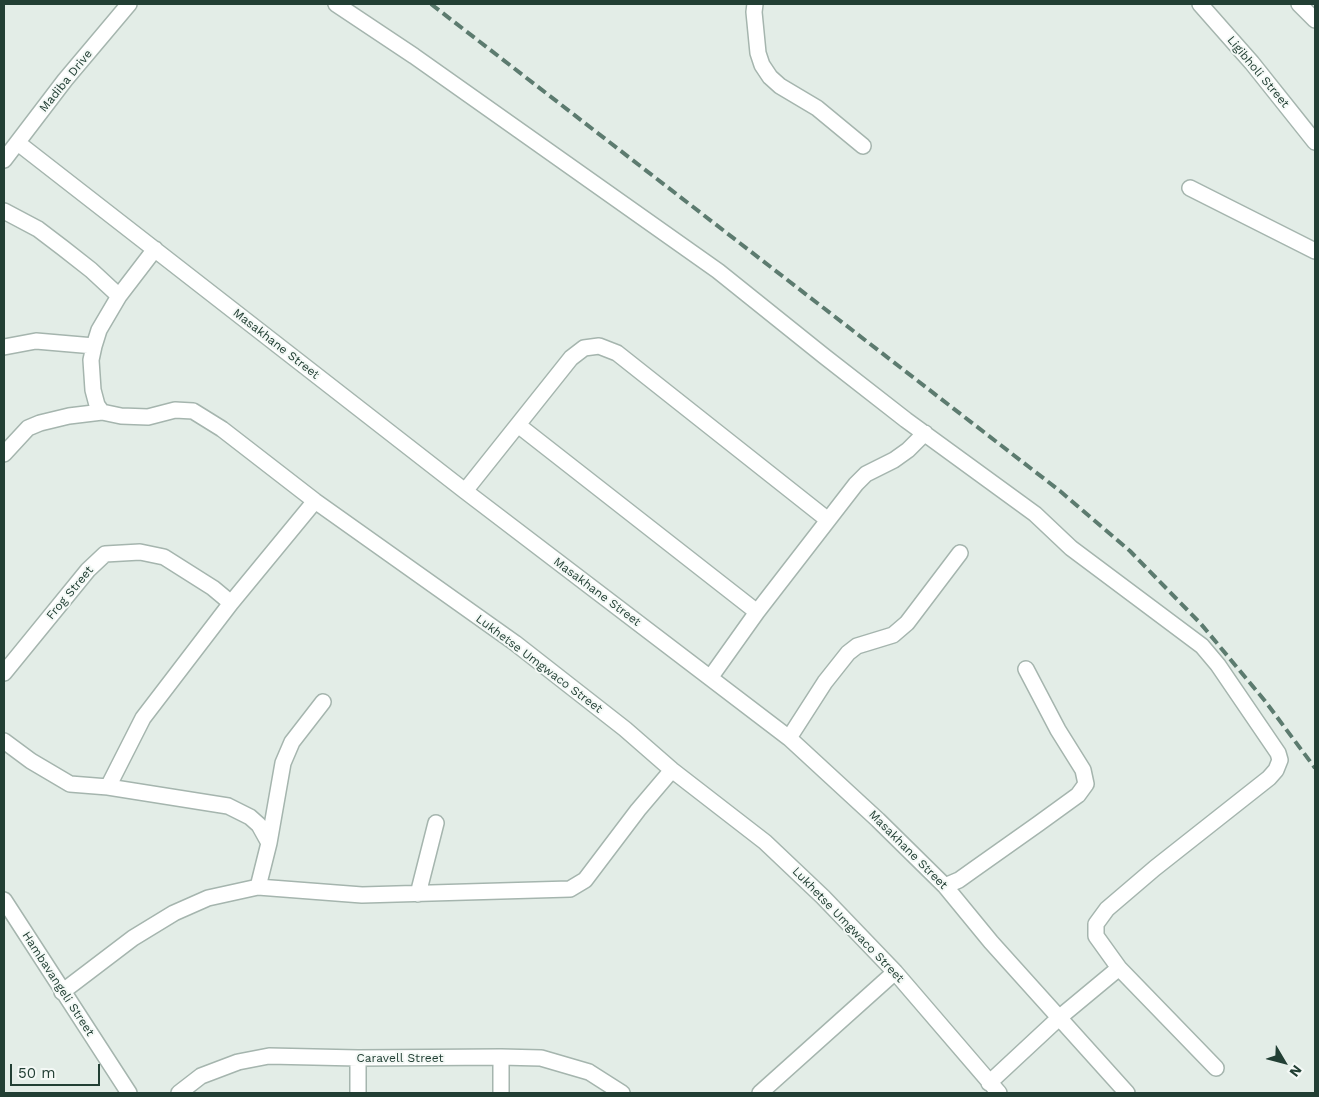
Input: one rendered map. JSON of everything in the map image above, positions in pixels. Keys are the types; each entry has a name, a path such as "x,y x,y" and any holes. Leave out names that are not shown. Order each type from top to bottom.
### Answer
{"street":[{"name":"Madiba Drive","path":"4,160 66,80 129,4"},
{"path":"336,4 414,56 718,272 824,356 1035,514 1071,548 1202,646 1241,696 1278,753 1280,760 1276,770 1269,778 1154,868 1107,910 1096,924 1096,936 1119,968 1216,1068"},
{"path":"755,4 758,52 762,65 770,77 780,86 817,108 863,146"},
{"name":"Ligibholi Street","path":"1200,4 1252,63 1315,142"},
{"path":"1299,4 1315,20"},
{"name":"Masakhane Street","path":"18,143 465,491 789,738 878,820 944,886 991,942 1127,1093"},
{"path":"1190,188 1249,216 1315,251"},
{"path":"4,211 38,230 63,248 91,270 119,296"},
{"path":"102,412 97,405 93,390 91,360 94,346 100,330 119,296 155,250"},
{"path":"4,347 36,341 94,346"},
{"path":"465,491 571,358 584,348 599,346 617,353 828,520"},
{"name":"Lukhetse Umgwaco Street","path":"4,454 28,428 69,416 102,412 121,416 148,417 175,410 193,411 222,429 315,501 514,644 625,729 672,770 765,842 830,904 896,972 994,1088"},
{"path":"518,425 757,612"},
{"path":"710,678 757,612 866,474 894,460 908,450 925,433"},
{"path":"108,786 143,718 231,603 315,501"},
{"name":"Frog Street","path":"4,673 88,570 105,554 140,552 164,557 213,588 231,603"},
{"path":"789,738 825,682 848,653 857,646 893,635 907,623 960,553"},
{"path":"944,886 959,880 1038,824 1078,795 1086,784 1083,770 1058,730 1026,669"},
{"path":"258,887 283,763 292,742 323,702"},
{"path":"4,741 31,761 70,784 108,786 228,806 250,817 259,825 268,843"},
{"path":"62,992 133,938 174,913 208,898 258,887 362,896 570,889 585,880 638,810 672,770"},
{"path":"418,894 436,823"},
{"name":"Hambavangeli Street","path":"4,900 129,1093"},
{"path":"994,1088 1060,1017 1119,968"},
{"path":"760,1093 896,972"},
{"name":"Caravell Street","path":"179,1093 201,1076 238,1062 269,1056 541,1058 589,1072 622,1093"},
{"path":"501,1057 501,1093"},
{"path":"358,1058 358,1093"}],"railway":[{"path":"431,4 1060,491 1130,551 1201,624 1265,701 1315,768"}]}
